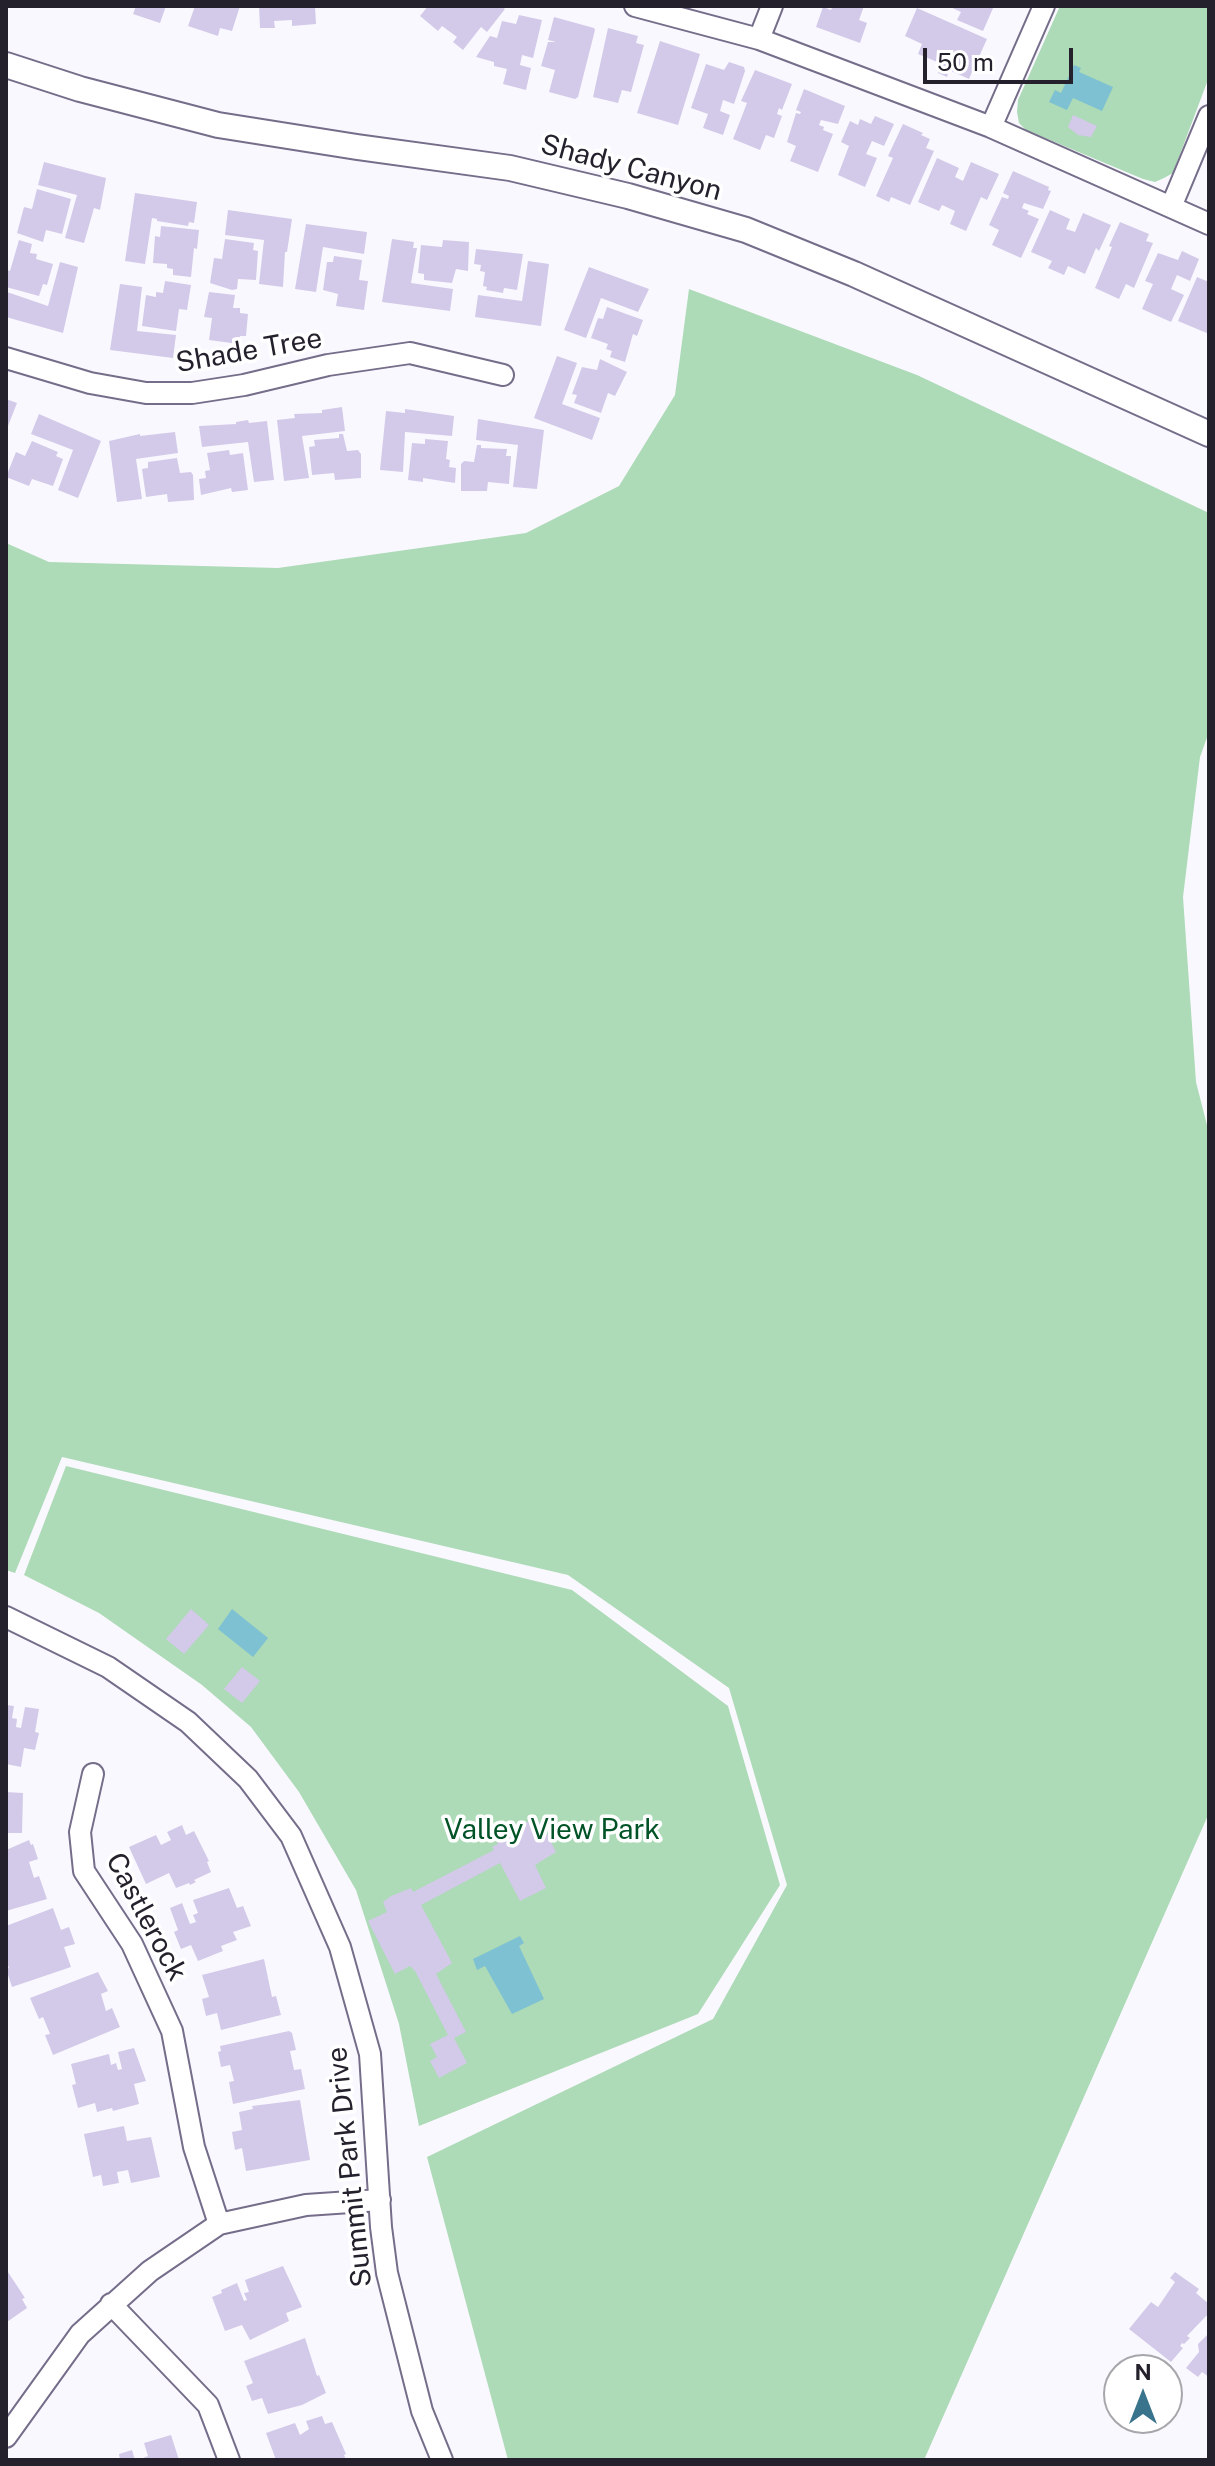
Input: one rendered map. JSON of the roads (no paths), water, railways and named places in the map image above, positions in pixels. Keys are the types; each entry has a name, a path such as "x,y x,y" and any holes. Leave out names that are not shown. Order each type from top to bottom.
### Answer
{"main road":[{"name":"Shady Canyon","path":"8,70 218,125 510,168 720,222 854,274 1209,434"}],"street":[{"path":"635,6 759,39 991,127 1209,224"},
{"path":"759,39 772,6"},
{"path":"991,127 1044,6"},
{"path":"1171,207 1209,116"},
{"name":"Shade Tree","path":"6,358 90,383 146,393 192,393 244,385 328,365 410,353 503,375"},
{"name":"Summit Park Drive","path":"11,1621 108,1667 188,1722 248,1779 291,1836 340,1947 370,2054 387,2273 422,2411 442,2460"},
{"name":"Castlerock","path":"93,1774 80,1832 84,1871 132,1944 172,2031 194,2147 219,2224"},
{"path":"9,2427 80,2334 111,2304 150,2271 219,2224 306,2205 380,2200"},
{"path":"111,2304 208,2405 229,2460"}],"water":[{"path":"1074,65 1081,68 1079,72 1113,87 1102,111 1073,98 1067,110 1049,102 1055,90 1061,93"},
{"path":"232,1609 268,1638 253,1657 218,1629"},
{"path":"520,1936 524,1943 519,1946 544,1999 512,2014 485,1966 477,1970 473,1959"}],"park label":[{"name":"Valley View Park","path":"552,1830"}]}
